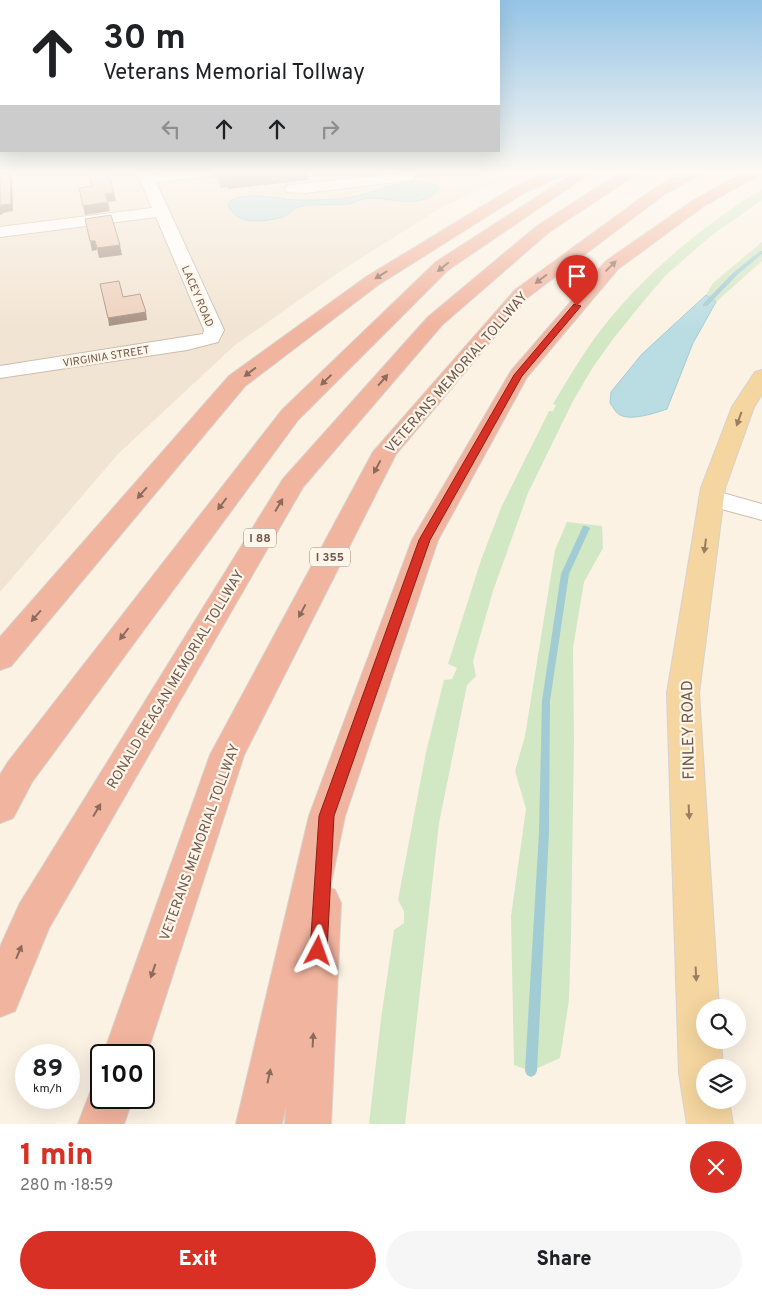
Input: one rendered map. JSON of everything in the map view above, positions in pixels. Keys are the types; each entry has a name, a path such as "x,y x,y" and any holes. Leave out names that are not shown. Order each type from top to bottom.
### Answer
{"highway":[{"path":"0,658 237,382 372,281 463,224"},
{"path":"0,807 20,772 290,415 442,266 505,224"},
{"name":"RONALD REAGAN MEMORIAL TOLLWAY","path":"0,996 34,916 292,484 435,321 550,224"},
{"name":"VETERANS MEMORIAL TOLLWAY","path":"129,1044 227,755 385,452 521,294 615,224"},
{"path":"259,1124 327,816 425,540 518,375 612,264 668,224"},
{"path":"308,1124 327,816"},
{"path":"101,1124 106,1109"}],"main road":[{"name":"FINLEY ROAD","path":"700,1059 683,693 713,488 743,407 762,376"},
{"path":"708,1109 710,1124"}],"street":[{"path":"0,232 61,224"},
{"name":"LACEY ROAD","path":"167,224 214,330 211,338"},
{"name":"VIRGINIA STREET","path":"0,372 187,344 211,338"},
{"path":"712,498 762,512"}],"shaded area":[{"path":"0,224 414,224 339,272 235,345 118,454 0,592"}],"green space":[{"path":"711,224 727,224 666,275 613,339 593,367 573,401 528,493 493,591 473,661 476,676 467,685 439,823 405,1124 369,1124 381,1019 394,930 404,923 404,911 398,900 426,752 444,680 452,679 457,668 448,664 481,560 501,508 549,411 553,411 556,405 553,404 583,355 630,295"},
{"path":"762,242 762,261 716,302 706,295 713,283"},
{"path":"567,522 602,526 603,548 584,582 573,648 574,741 569,1000 560,1058 531,1071 514,1065 511,916 526,809 515,771 525,736 555,550"}],"water":[{"path":"706,295 716,302 693,343 667,409 637,417 625,417 619,414 610,403 611,392 642,354"}],"building":[{"path":"86,224 114,224 120,245 97,248 95,241 90,241"},
{"path":"119,281 123,297 140,294 146,312 108,318 100,284"}],"waterway":[{"path":"705,305 735,274 762,252"},
{"path":"531,1071 544,832 546,701 565,574 586,528"}],"route":[{"path":"318,951 327,816 425,540 518,375 577,306"}]}
